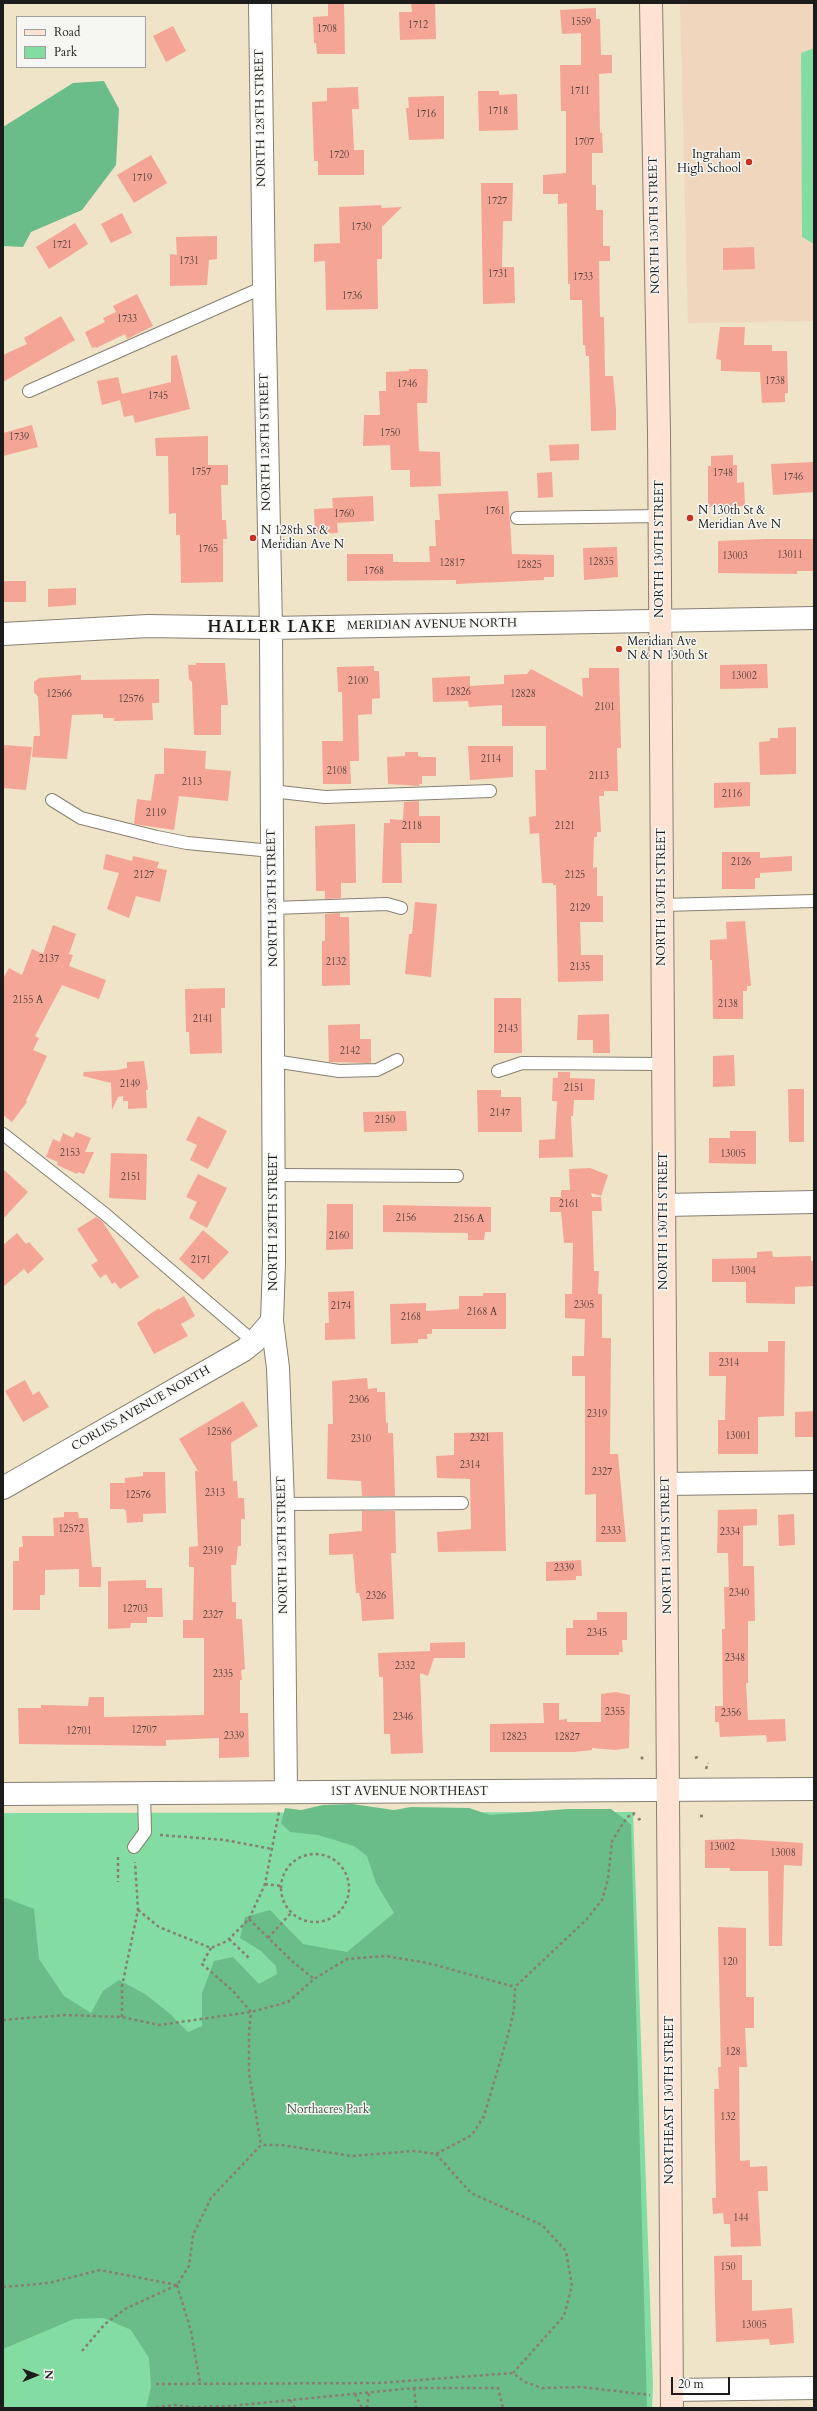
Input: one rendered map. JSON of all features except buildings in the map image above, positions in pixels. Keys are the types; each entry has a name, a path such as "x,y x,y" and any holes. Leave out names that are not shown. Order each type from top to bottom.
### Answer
{"main road":[{"name":"NORTH 130TH STREET","path":"651,3 659,516 668,1791"},
{"name":"NORTHEAST 130TH STREET","path":"668,1791 672,2399"}],"street":[{"name":"NORTH 128TH STREET","path":"260,3 271,628 274,1061 274,1283 272,1321 278,1368 282,1504 283,1801"},
{"name":"MERIDIAN AVENUE NORTH","path":"3,634 148,626 271,628 814,618"},
{"path":"664,1205 814,1202"},
{"name":"CORLISS AVENUE NORTH","path":"3,1488 254,1342 272,1321"},
{"path":"666,1484 814,1482"},
{"name":"1ST AVENUE NORTHEAST","path":"3,1794 144,1794 283,1801 668,1791 814,1789"},
{"path":"672,2399 814,2388"}],"lane":[{"path":"29,391 264,287"},
{"path":"517,518 659,516"},
{"path":"271,791 325,796 490,792"},
{"path":"52,800 81,818 157,837 272,851"},
{"path":"662,905 814,901"},
{"path":"273,908 387,904 401,908"},
{"path":"274,1061 339,1071 377,1070 397,1060"},
{"path":"498,1071 522,1064 663,1064"},
{"path":"3,1134 105,1214 254,1342"},
{"path":"274,1175 457,1176"},
{"path":"282,1504 462,1503"},
{"path":"134,1847 145,1832 144,1794"}],"path":[{"path":"694,1758 700,1756"},
{"path":"706,1769 708,1763"},
{"path":"261,2145 249,2073 249,2031 251,2012 233,1992 202,1964 211,1948 229,1939 249,1919 266,1884 283,1801"},
{"path":"82,2351 105,2324 125,2310 178,2285 189,2266 193,2235 211,2198 261,2145 280,2145 352,2156 414,2151 436,2154 472,2135 484,2116 508,2035 514,2010 515,1987 586,1920 602,1900 608,1879 612,1841 626,1817 633,1815"},
{"path":"638,1820 643,1817"},
{"path":"145,1832 225,1840 272,1849"},
{"path":"122,2017 122,1986 138,1910 135,1882 134,1847"},
{"path":"310,1855 331,1858 346,1874 349,1895 338,1914 318,1923 307,1922 292,1912 282,1898 281,1886 284,1875 290,1865 300,1858 310,1855"},
{"path":"118,1857 118,1882"},
{"path":"266,1884 281,1886"},
{"path":"138,1910 159,1927 211,1948"},
{"path":"268,1938 292,1912"},
{"path":"249,1919 314,1979"},
{"path":"229,1939 249,1958"},
{"path":"3,2020 65,2015 122,2017 159,2025 251,2012 288,2002 314,1979 347,1959 386,1956 428,1963 515,1987"},
{"path":"436,2154 471,2193 542,2225 566,2250 572,2286 564,2316 513,2373"},
{"path":"3,2287 49,2283 100,2270 178,2285"},
{"path":"178,2285 191,2331 200,2383"},
{"path":"156,2384 379,2383 513,2373 525,2382 542,2388 581,2387 650,2395"},
{"path":"414,2388 416,2408"},
{"path":"150,2408 174,2405 192,2407 229,2407 414,2388 498,2388 503,2408"},
{"path":"367,2408 369,2392"},
{"path":"355,2394 362,2408"},
{"path":"290,2400 295,2408"}],"shaded area":[{"name":"Ingraham High School","path":"680,3 814,3 814,321 688,323"}],"green space":[{"path":"814,48 814,244 802,237 801,53"},
{"path":"104,81 119,109 116,165 82,210 31,232 23,247 3,246 3,127 73,83"},
{"name":"Northacres Park","path":"352,1804 394,1810 411,1807 469,1808 490,1815 568,1809 611,1809 631,1824 647,2408 146,2408 151,2387 149,2358 131,2330 104,2318 74,2319 3,2349 3,1899 6,1898 34,1909 39,1959 64,1996 91,2013 103,1991 119,1980 145,1994 169,2013 188,2032 202,2026 202,1993 214,1961 233,1957 259,1984 277,1974 276,1966 261,1951 240,1938 245,1917 270,1910 303,1944 347,1952 394,1913 376,1883 367,1856 354,1846 318,1835 290,1832 281,1823 285,1808 301,1810 323,1805"},
{"name":"Northacres Park","path":"633,1812 653,2386 652,2408 3,2408 3,1813"}],"place":[{"name":"Ingraham High School","path":"749,162"},
{"name":"N 130th St & Meridian Ave N","path":"690,518"},
{"name":"N 128th St & Meridian Ave N","path":"253,538"},
{"name":"Meridian Ave N & N 130th St","path":"619,649"}],"district":[{"name":"HALLER LAKE","path":"272,628"}]}
